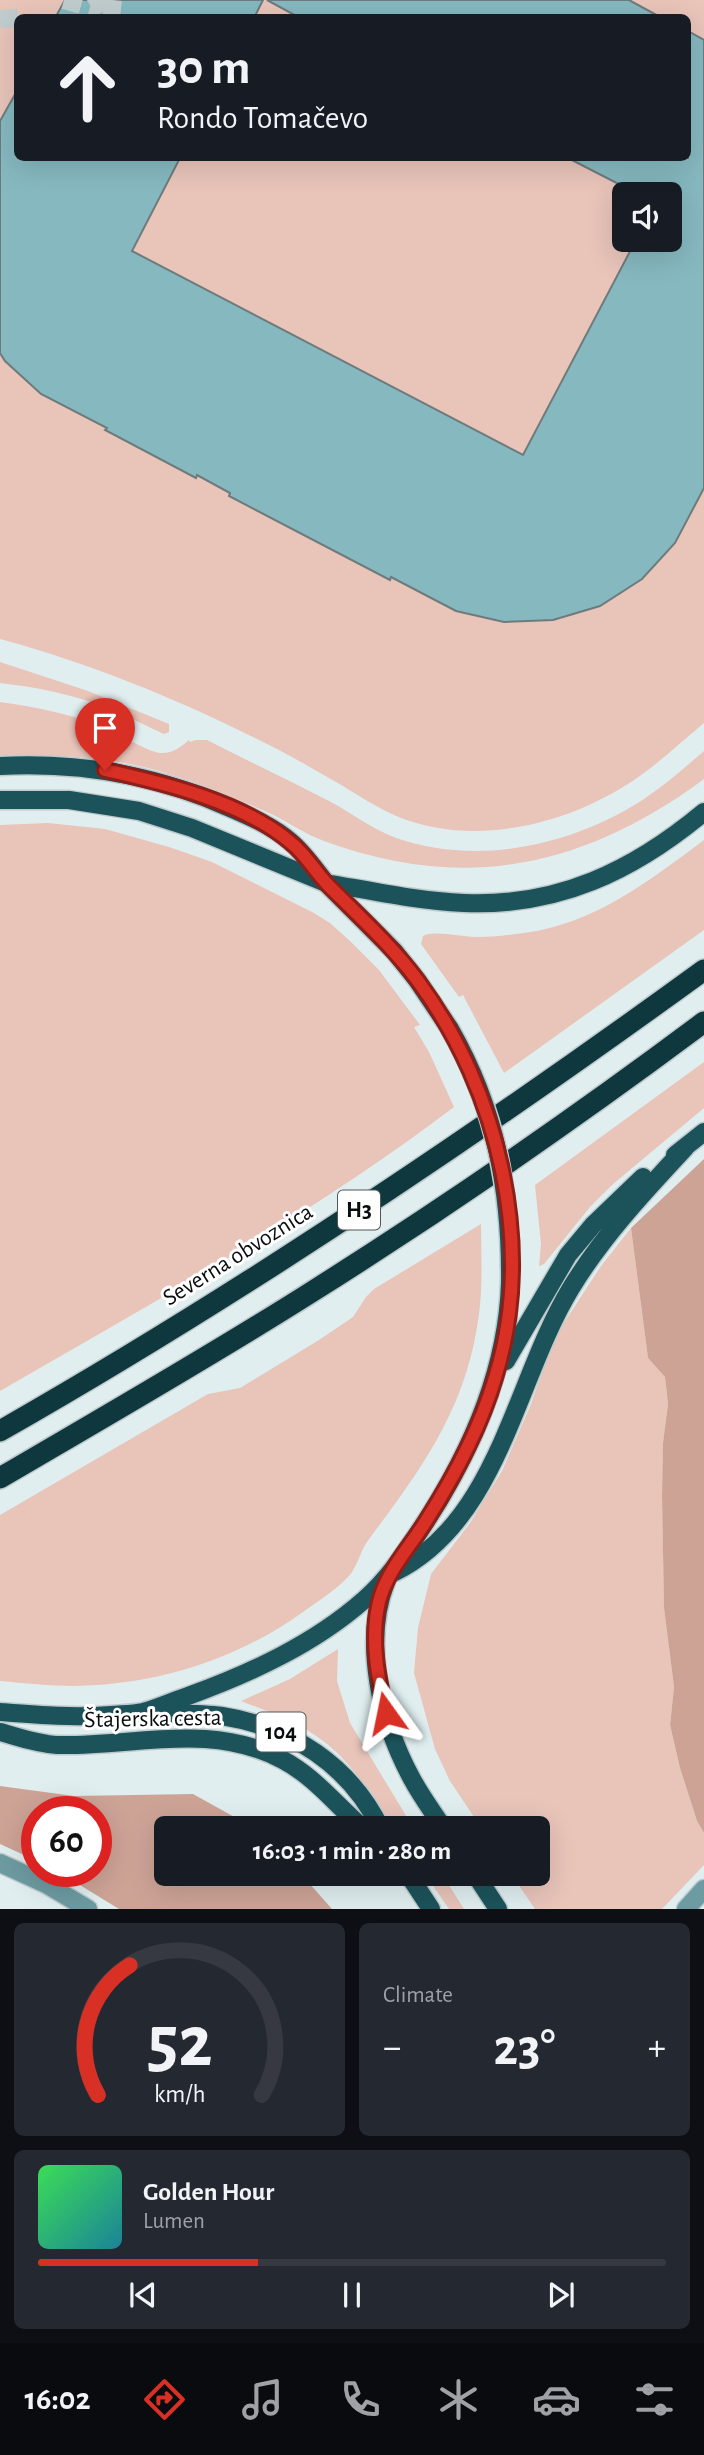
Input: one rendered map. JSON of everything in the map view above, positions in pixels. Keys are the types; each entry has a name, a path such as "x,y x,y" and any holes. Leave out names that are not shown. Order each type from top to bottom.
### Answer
{"highway":[{"name":"Severna obvoznica","path":"0,1431 222,1298 404,1181 533,1093 704,970"},
{"name":"H3","path":"0,1478 183,1370 396,1238 551,1133 704,1022"}],"main road":[{"path":"0,766 46,765 105,770 185,789 240,813 290,842 326,883 394,951 450,1029 483,1100 499,1157 507,1204 510,1283 504,1343 495,1379"},
{"path":"0,800 69,800 139,811 192,828 326,883 463,902 500,903 539,898 587,885 636,860 704,812"},
{"path":"436,1816 412,1779 389,1722 380,1685 376,1649 379,1601 389,1576 443,1494 466,1451 495,1379 541,1297 576,1245 643,1177 704,1132"},
{"path":"0,1712 48,1717 88,1717 142,1712 226,1682 270,1661 340,1619 389,1576 426,1552 450,1529 495,1459 545,1333 571,1287 598,1248 685,1148"},
{"name":"Štajerska cesta","path":"142,1712 219,1716 264,1726 295,1739 328,1761 344,1776 367,1802 374,1816"},
{"name":"Štajerska cesta","path":"0,1731 55,1745 210,1738 253,1747 284,1761 316,1782 351,1816"},
{"path":"416,1886 431,1909"},
{"path":"483,1886 498,1909"}],"street":[{"path":"0,1863 46,1884 88,1909"},
{"path":"686,1909 704,1889"}],"shaded area":[{"path":"0,0 704,0 704,723 634,780 581,809 522,826 460,830 401,818 277,749 226,724 99,670 0,639"},
{"path":"0,662 88,691 169,724 169,732 164,734 111,709 78,698 0,683"},
{"path":"0,702 80,719 160,753 172,751 189,740 207,740 396,838 458,850 522,847 584,830 641,801 704,751 704,779 659,809 614,833 569,851 522,862 475,867 426,866 376,857 324,841 267,812 193,782 148,768 74,757 0,757"},
{"path":"48,823 105,829 212,862 330,923 379,970 420,1025 414,1027 429,1052 454,1107 400,1147 289,1221 0,1391 0,825"},
{"path":"704,840 704,930 504,1073 463,995 459,997 421,944 423,936 506,935 550,928 574,920 620,898 663,871"},
{"path":"704,1062 704,1108 613,1184 590,1207 544,1264 539,1266 541,1244 535,1185"},
{"path":"704,1159 704,1833 697,1821 680,1768 670,1725 674,1687 664,1608 662,1496 663,1443 668,1404 665,1377 648,1358 631,1228"},
{"path":"481,1224 479,1314 473,1347 453,1407 424,1461 366,1543 354,1568 342,1583 277,1629 250,1644 194,1667 105,1685 65,1686 0,1681 0,1515 208,1394 240,1388 353,1317 374,1289"},
{"path":"631,1228 648,1358 665,1377 668,1404 663,1443 662,1496 664,1608 674,1687 670,1725 680,1768 697,1821 704,1833 704,1865 662,1909 535,1909 519,1886 550,1886 550,1816 473,1816 450,1781 435,1749 414,1673 418,1628 431,1574 470,1523 502,1471 531,1404 554,1338 601,1266"},
{"path":"338,1649 337,1681 350,1723 406,1816 385,1816 354,1771 314,1734 273,1713 241,1701 290,1679"},
{"path":"0,1786 74,1796 21,1796 21,1854 0,1844"},
{"path":"193,1794 233,1816 154,1816 154,1886 312,1886 332,1909 119,1909 83,1887 112,1887 112,1796 74,1796"},
{"path":"433,1886 450,1886 464,1909 449,1909"}],"building":[{"path":"65,0 263,0 256,14 57,14"},
{"path":"267,0 629,0 655,14 293,14"},
{"path":"691,33 704,40 704,488 675,543 642,579 600,606 553,620 504,622 456,611 391,577 390,580 41,394 5,361 0,353 0,121 14,96 14,161 178,161 132,251 523,455 630,252 682,252 682,182 615,182 574,161 691,161"}],"tunnel":[{"path":"64,0 92,8 104,0"},
{"path":"111,14 113,0"},
{"path":"0,19 14,18"}],"route":[{"path":"105,770 185,789 264,825 290,842 326,883 394,951 417,980 459,1045 493,1130 505,1183 510,1244 509,1313 504,1343 495,1379 466,1451 443,1494 389,1576 379,1601 376,1649 386,1713"}]}
